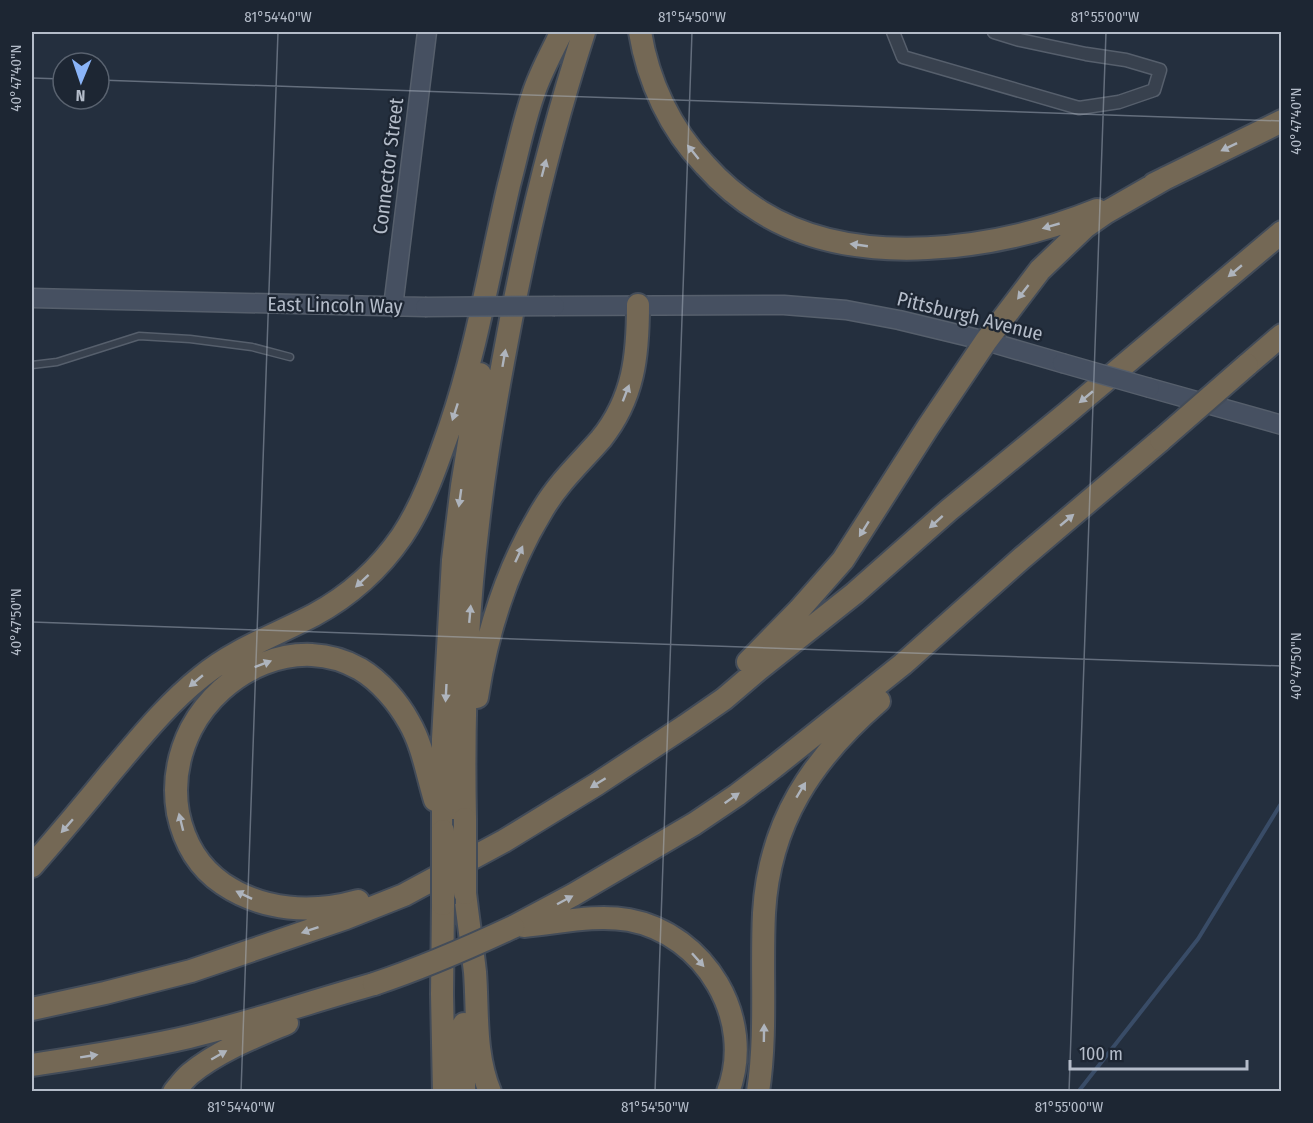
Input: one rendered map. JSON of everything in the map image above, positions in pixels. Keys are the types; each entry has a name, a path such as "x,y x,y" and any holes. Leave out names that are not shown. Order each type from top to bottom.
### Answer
{"highway":[{"path":"444,1092 443,739 456,523 489,318 505,241 561,32"},
{"path":"32,866 148,729 184,692 230,657 312,616 339,599 358,585 377,566 403,535 430,482 458,403 477,337 498,236 532,96 561,32"},
{"path":"464,1092 467,656 477,527 512,309 533,213 561,107 585,32"},
{"path":"640,32 649,70 659,96 681,137 719,180 761,212 786,225 810,234 864,246 887,248 951,246 985,242 1032,231 1118,201 1281,121"},
{"path":"647,752 729,681 763,648 843,560 986,341 1040,270 1085,227 1166,178"},
{"path":"32,1009 105,993 191,970 346,918 404,895 504,841 647,752 724,699 855,593 949,510 1281,233"},
{"path":"465,794 473,755 479,683 504,588 531,529 555,489 602,437 618,413 635,363 638,305"},
{"path":"32,1065 187,1038 374,984 452,955 513,927 609,874 693,824 774,767 887,676 1281,335"},
{"path":"758,1092 764,1039 764,911 773,859 789,811 815,768 836,742 927,660 1022,558"},
{"path":"404,895 367,899 333,907 299,909 272,906 250,899 216,879 192,852 182,829 177,806 176,781 180,756 195,721 219,692 238,676 260,664 289,656 303,655 327,658 350,665 361,670 383,688 409,722 421,748 443,827"},
{"path":"465,893 475,973 477,1033 482,1067 490,1092"},
{"path":"513,927 611,918 651,927 683,945 700,960 711,975 726,999 730,1012 736,1040 736,1055 728,1092"},
{"path":"174,1092 190,1075 215,1057 273,1029 334,1005 374,984"},
{"path":"429,1092 442,994"}],"main road":[{"name":"Connector Street","path":"393,307 427,32"},
{"name":"East Lincoln Way","path":"32,298 393,307 638,305"},
{"name":"Pittsburgh Avenue","path":"638,305 784,305 846,310 986,341 1281,425"}],"street":[{"path":"893,32 903,57 1078,108 1119,102 1154,90 1160,70 1126,60 1020,40 994,32"}],"lane":[{"path":"32,365 57,362 139,336 190,339 252,347 290,357"}],"waterway":[{"path":"1078,1092 1198,939 1282,802"}]}
